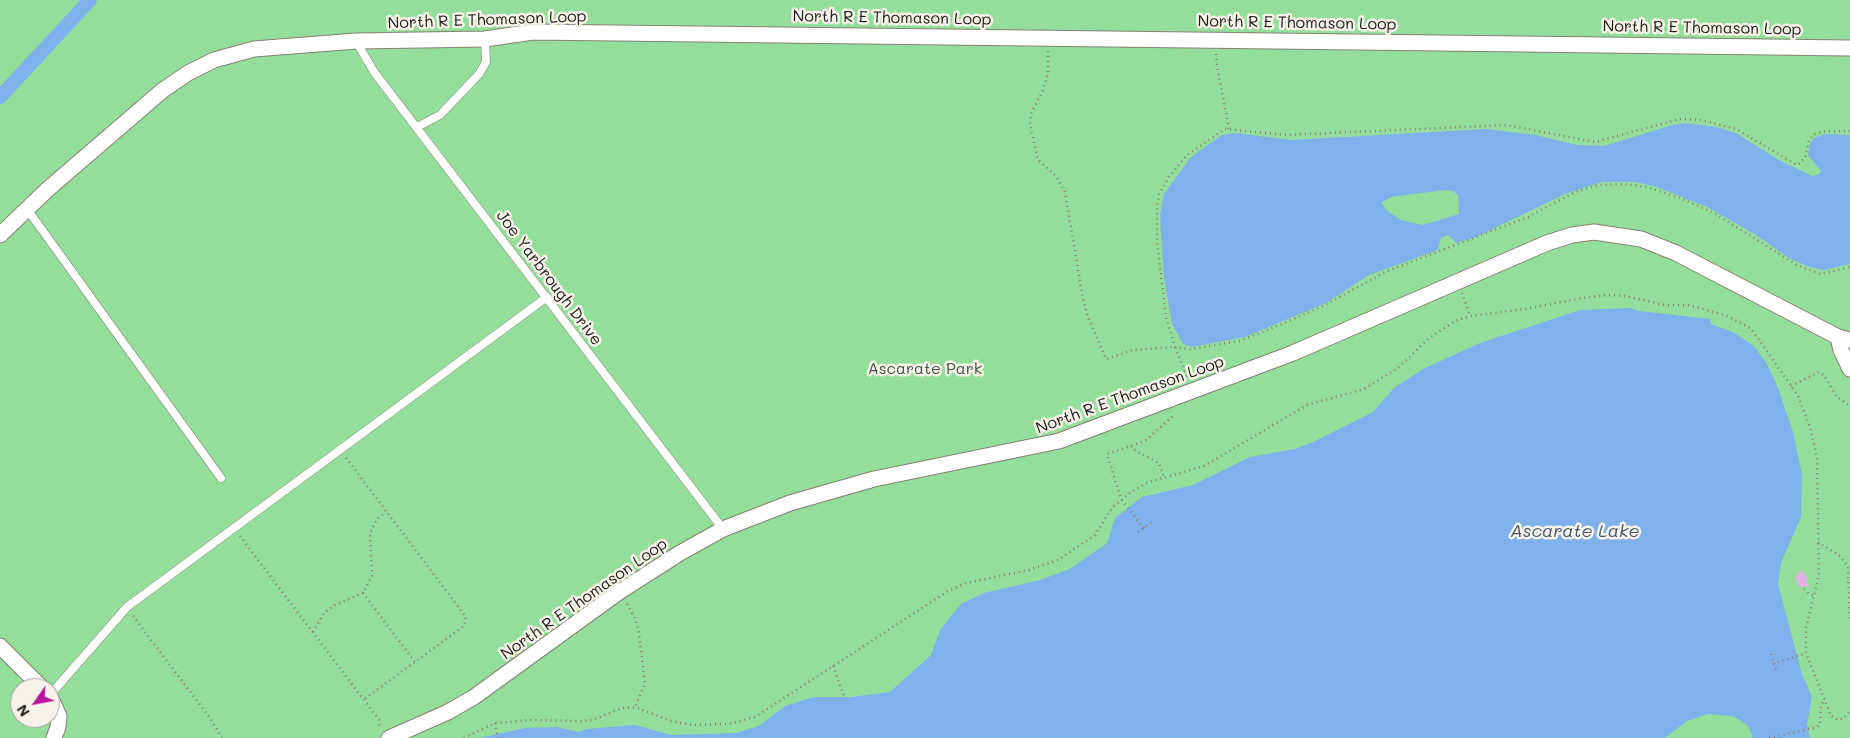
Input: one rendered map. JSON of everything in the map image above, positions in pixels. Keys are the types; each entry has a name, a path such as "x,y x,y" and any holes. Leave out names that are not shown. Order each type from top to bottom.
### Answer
{"street":[{"name":"North R E Thomason Loop","path":"0,235 112,132 163,90 188,73 214,60 254,49 356,41 485,39 533,32 1850,48"},
{"name":"North R E Thomason Loop","path":"385,734 448,712 474,697 619,592 680,553 723,529 790,503 874,479 1059,441 1293,353 1547,243 1572,235 1594,232 1641,239 1676,254 1844,338 1841,350 1850,370"},
{"path":"0,646 32,678"}],"lane":[{"path":"417,126 440,115 479,74 486,62 485,39"},
{"name":"Joe Yarbrough Drive","path":"356,41 374,72 723,529"},
{"path":"27,209 221,478"},
{"path":"60,684 127,607 547,297"}],"path":[{"path":"1048,37 1048,74 1043,90 1031,114 1030,124 1038,160 1056,176 1065,192 1083,299 1106,359"},
{"path":"1216,40 1216,66 1229,129"},
{"path":"1175,346 1166,317 1157,241 1157,207 1160,194 1169,177 1187,156 1218,133 1229,129 1286,135 1506,125 1595,142 1680,119 1702,120 1736,129 1797,165 1805,158 1809,140 1815,134 1826,131 1850,131"},
{"path":"464,738 495,723 531,720 592,720 622,708 635,707 671,721 692,725 743,722 762,713 784,696 956,586 1029,570 1068,555 1100,530 1112,508 1121,499 1146,483 1194,470 1221,458 1307,405 1364,389 1398,368 1442,328 1470,316 1526,310 1582,298 1608,295 1625,296 1665,304 1689,305 1724,315 1750,328 1791,386 1804,408 1817,458 1819,575 1806,628 1806,653 1827,708 1834,720 1844,718 1850,711"},
{"path":"1467,306 1470,316"},
{"path":"1791,386 1819,372 1824,375 1836,396 1850,406"},
{"path":"1131,446 1136,452 1159,463 1164,477"},
{"path":"340,450 466,617 464,626 364,700"},
{"path":"1121,499 1144,528"},
{"path":"313,633 324,613 335,605 363,592 372,576 370,534 377,519 386,512"},
{"path":"1138,532 1151,523"},
{"path":"234,528 364,700 385,734"},
{"path":"1818,542 1846,561 1849,574 1850,622"},
{"path":"1804,589 1809,594 1815,596"},
{"path":"363,592 415,662"},
{"path":"619,592 635,618 640,633 644,687 635,707"},
{"path":"127,607 210,718 222,738"},
{"path":"1773,664 1806,653"},
{"path":"1771,654 1776,673"},
{"path":"833,666 844,696"},
{"path":"1769,738 1817,728 1820,725 1820,705 1825,699"},
{"path":"495,723 498,738"}],"green space":[{"name":"Ascarate Park","path":"0,0 1850,0 1850,738 0,738"}],"water":[{"path":"1684,123 1716,127 1736,133 1779,160 1812,176 1818,175 1821,171 1808,155 1810,143 1814,138 1825,134 1850,135 1850,264 1824,270 1809,267 1789,258 1756,235 1707,207 1654,186 1635,182 1602,182 1565,194 1476,237 1456,243 1448,235 1441,238 1438,250 1369,275 1326,303 1245,337 1191,347 1183,344 1172,324 1164,277 1160,215 1164,194 1191,157 1222,135 1235,133 1291,140 1486,129 1536,135 1577,145 1604,146","holes":["1445,190 1453,191 1458,195 1459,214 1423,225 1401,220 1386,210 1382,202 1391,197"]},
{"name":"Ascarate Lake","path":"1631,308 1639,311 1710,319 1711,324 1733,332 1754,346 1767,364 1778,388 1793,432 1802,475 1801,517 1781,563 1778,584 1802,674 1812,697 1807,724 1810,738 1753,738 1748,726 1740,720 1732,716 1708,714 1687,721 1665,738 479,738 525,728 557,727 579,732 586,729 635,725 671,735 736,733 759,726 785,706 814,697 851,697 890,692 931,655 940,630 961,604 984,593 1040,580 1070,569 1107,543 1115,518 1142,497 1193,485 1250,457 1295,449 1311,443 1373,412 1395,387 1425,368 1480,343 1580,310"}],"building":[{"path":"1802,570 1807,577 1809,586 1799,587 1795,577"}],"waterway":[{"path":"0,97 90,0"}]}
